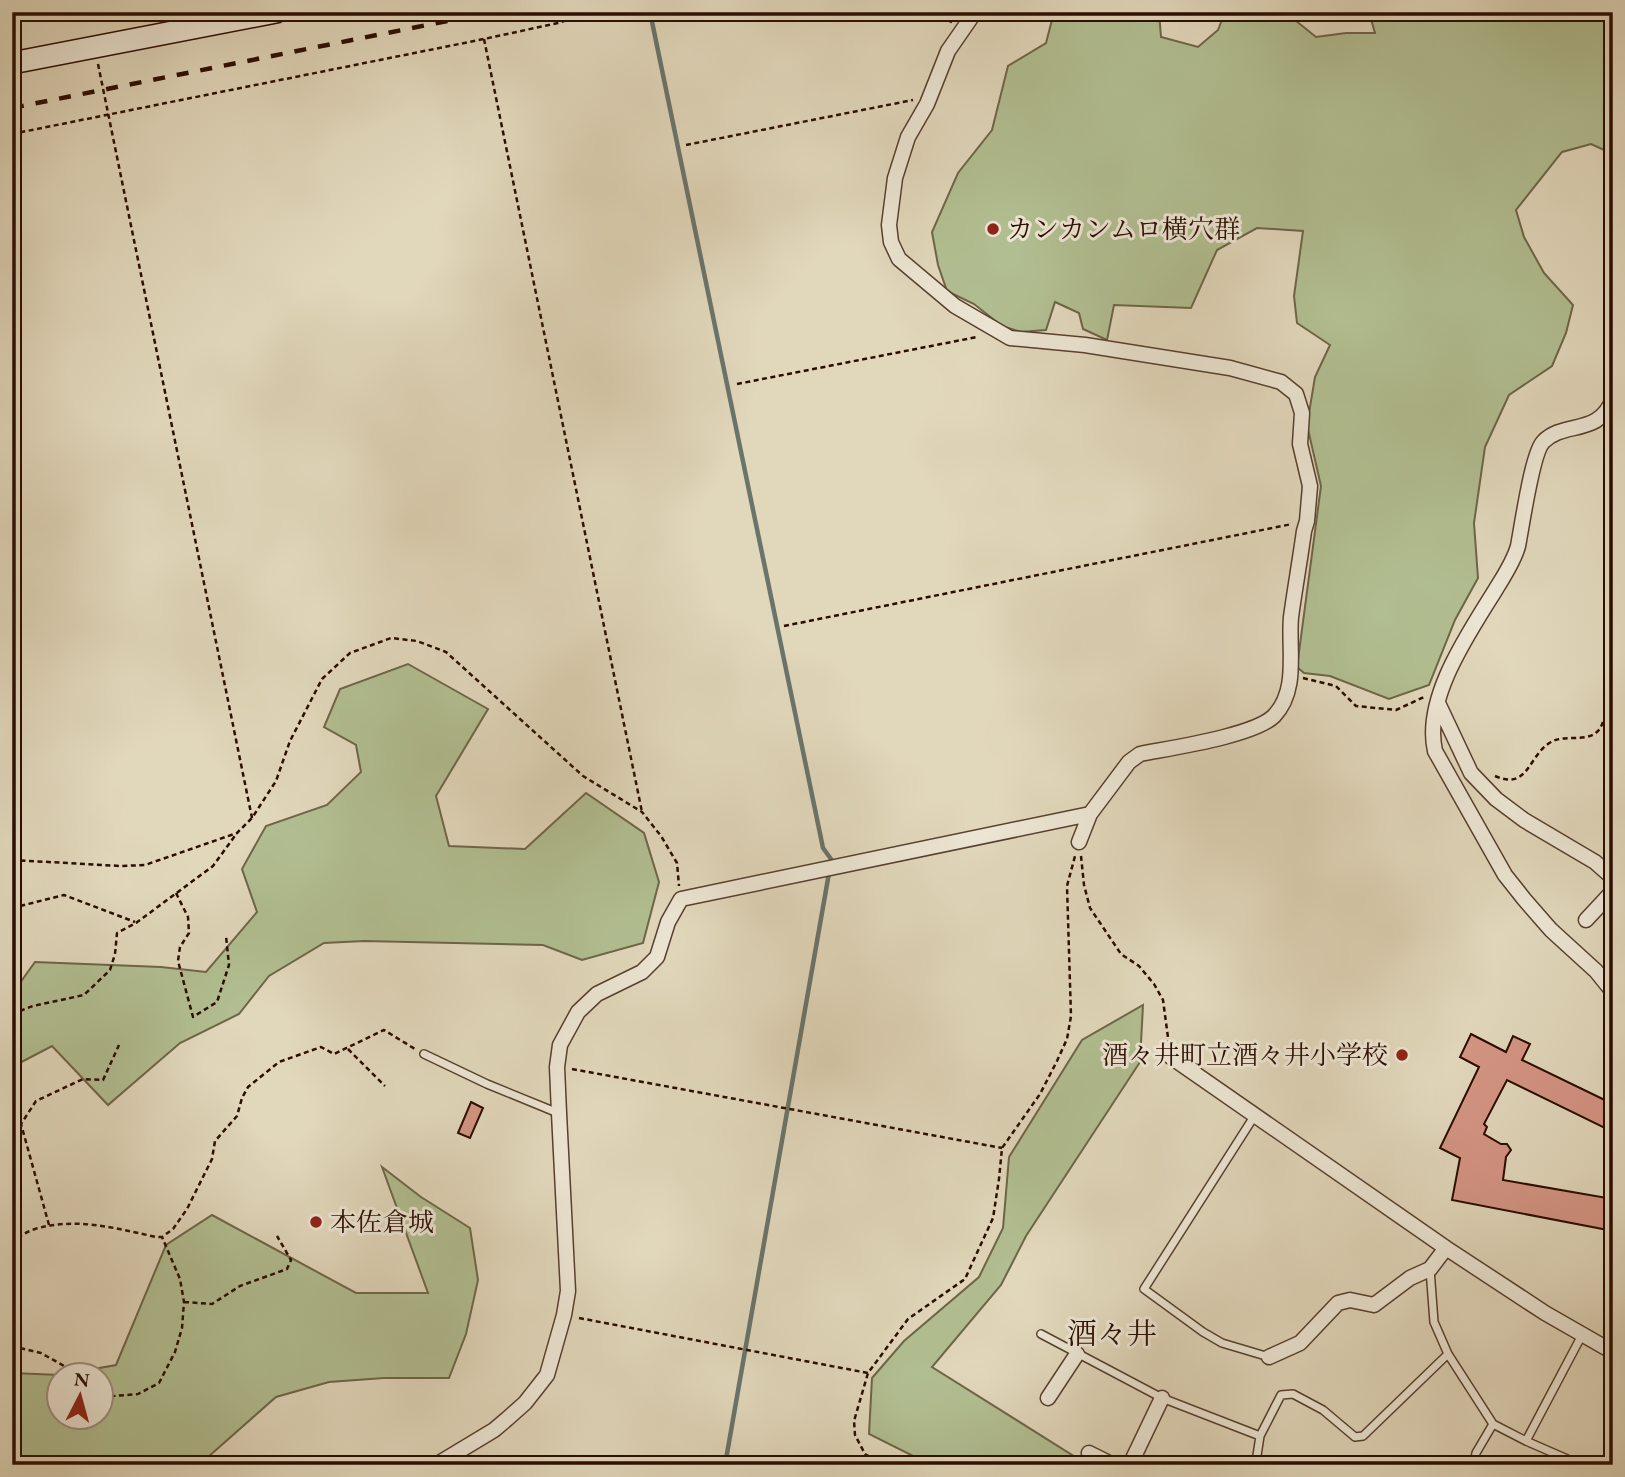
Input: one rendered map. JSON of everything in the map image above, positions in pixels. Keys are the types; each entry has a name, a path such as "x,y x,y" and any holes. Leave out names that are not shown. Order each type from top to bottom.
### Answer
{"street":[{"path":"12,63 276,12"},
{"path":"975,12 948,51 930,96 908,137 895,178 889,225 891,242 899,259 955,306 1010,338 1085,345 1230,368 1282,382 1296,394 1302,413 1300,444 1310,486 1291,620 1290,676 1282,705 1262,724 1234,734 1140,754 1129,762 1090,814 1079,842"},
{"path":"1613,399 1608,410 1591,424 1554,435 1541,444 1517,550 1452,662 1438,702 1432,738 1435,751 1499,865 1551,930 1596,971 1613,992"},
{"path":"1438,702 1471,774 1524,820 1595,862 1613,878"},
{"path":"436,1465 494,1430 525,1403 547,1375 568,1291 557,1067 560,1045 578,1012 597,994 642,972 657,957 668,922 681,900 1090,814"},
{"path":"1586,920 1613,891"},
{"path":"1171,1057 1446,1248 1613,1352"},
{"path":"1269,1357 1300,1343 1338,1303 1350,1300 1374,1306 1410,1278 1430,1269 1446,1248"},
{"path":"1048,1398 1077,1354"},
{"path":"1130,1465 1162,1398"},
{"path":"1089,1453 1113,1465"}],"lane":[{"path":"424,1054 487,1084 559,1113"},
{"path":"1255,1115 1144,1289 1222,1343 1269,1357"},
{"path":"1430,1269 1434,1322 1448,1354 1493,1424 1581,1465"},
{"path":"1041,1334 1162,1398 1260,1436"},
{"path":"1526,1441 1582,1335"},
{"path":"1259,1465 1256,1462 1260,1436 1281,1395 1293,1394 1323,1410 1355,1437 1363,1436 1448,1354"},
{"path":"1474,1465 1476,1453 1493,1424"}],"path":[{"path":"12,134 484,39 558,23 593,12"},
{"path":"925,12 965,26"},
{"path":"484,39 642,812"},
{"path":"94,46 253,818"},
{"path":"686,145 930,96"},
{"path":"737,384 999,332"},
{"path":"784,626 1307,521"},
{"path":"12,1014 33,1006 84,995 110,970 116,954 117,933 136,923 213,866 237,832 253,818 276,781 290,741 322,679 350,653 391,638 417,641 446,652 583,776 642,812 677,863 681,900"},
{"path":"1290,676 1336,685 1356,706 1396,710 1443,688"},
{"path":"1489,773 1515,780 1522,776 1549,743 1589,737 1597,732 1613,695"},
{"path":"12,860 121,866 145,864 237,832"},
{"path":"1079,842 1084,885 1090,908 1121,954 1139,966 1163,1000 1171,1057"},
{"path":"884,1465 865,1454 855,1435 854,1421 868,1373 908,1318 965,1279 993,1218 1002,1148 1040,1094 1067,1039 1071,1016 1067,886 1079,842"},
{"path":"176,893 188,917 189,933 180,947 178,961 193,1017 217,1002 229,965 226,936"},
{"path":"12,908 64,895 136,923"},
{"path":"12,1244 22,1234 49,1225 81,1223 162,1237 173,1229 187,1209 212,1159 215,1141 237,1116 248,1087 279,1062 321,1047 334,1054 384,1030 424,1054"},
{"path":"49,1225 21,1124 36,1101 83,1079 103,1080 119,1045"},
{"path":"347,1049 385,1086"},
{"path":"557,1067 1002,1148"},
{"path":"184,1302 212,1304 240,1286 287,1269 291,1260 278,1236"},
{"path":"116,1396 138,1394 159,1383 175,1353 182,1328 184,1302 180,1279 162,1237"},
{"path":"564,1315 868,1373"},
{"path":"12,1346 41,1353 57,1362"}],"green space":[{"path":"1054,12 1159,12 1161,37 1198,47 1218,30 1225,12 1285,12 1316,37 1375,33 1369,12 1613,12 1613,154 1591,144 1562,152 1516,210 1524,237 1544,273 1573,305 1566,333 1552,366 1509,395 1485,447 1474,523 1478,578 1455,620 1429,685 1389,699 1330,676 1304,673 1297,667 1321,486 1307,425 1315,377 1330,345 1297,323 1294,296 1303,231 1257,228 1217,250 1191,308 1114,305 1107,340 1083,329 1079,313 1055,302 1046,330 1021,332 1002,326 974,304 947,291 938,265 932,232 958,173 992,130 1008,66 1046,43"},
{"path":"408,664 488,709 436,796 449,846 525,849 586,793 644,833 659,882 643,943 582,960 543,945 364,941 324,943 269,976 239,1014 180,1043 108,1105 52,1046 12,1067 12,994 35,962 161,967 206,972 257,912 242,869 266,826 327,805 361,772 356,745 324,727 340,689"},
{"path":"1143,1005 1140,1062 1026,1236 1001,1285 932,1367 1088,1465 935,1465 869,1434 872,1378 904,1341 979,1277 1003,1228 1009,1157 1082,1040"},
{"path":"382,1167 421,1197 470,1228 478,1280 466,1334 449,1378 384,1378 329,1382 276,1397 199,1465 12,1465 12,1373 46,1374 46,1432 116,1432 116,1365 166,1245 212,1215 356,1293 428,1293"}],"building":[{"path":"1471,1034 1506,1052 1513,1036 1530,1044 1522,1060 1613,1104 1613,1132 1507,1080 1484,1124 1487,1127 1484,1134 1501,1144 1507,1144 1511,1150 1506,1157 1503,1180 1613,1199 1613,1231 1452,1200 1460,1158 1440,1148 1479,1067 1460,1057"},
{"path":"471,1102 483,1108 470,1138 458,1133"}],"waterway":[{"path":"650,12 823,848 831,859 830,864"},
{"path":"725,1465 829,873"}],"railway":[{"path":"12,108 492,12"}],"place":[{"name":"カンカンムロ横穴群","path":"993,229"},
{"name":"酒々井町立酒々井小学校","path":"1402,1055"},
{"name":"本佐倉城","path":"316,1222"}],"district":[{"name":"酒々井","path":"1112,1334"}]}
